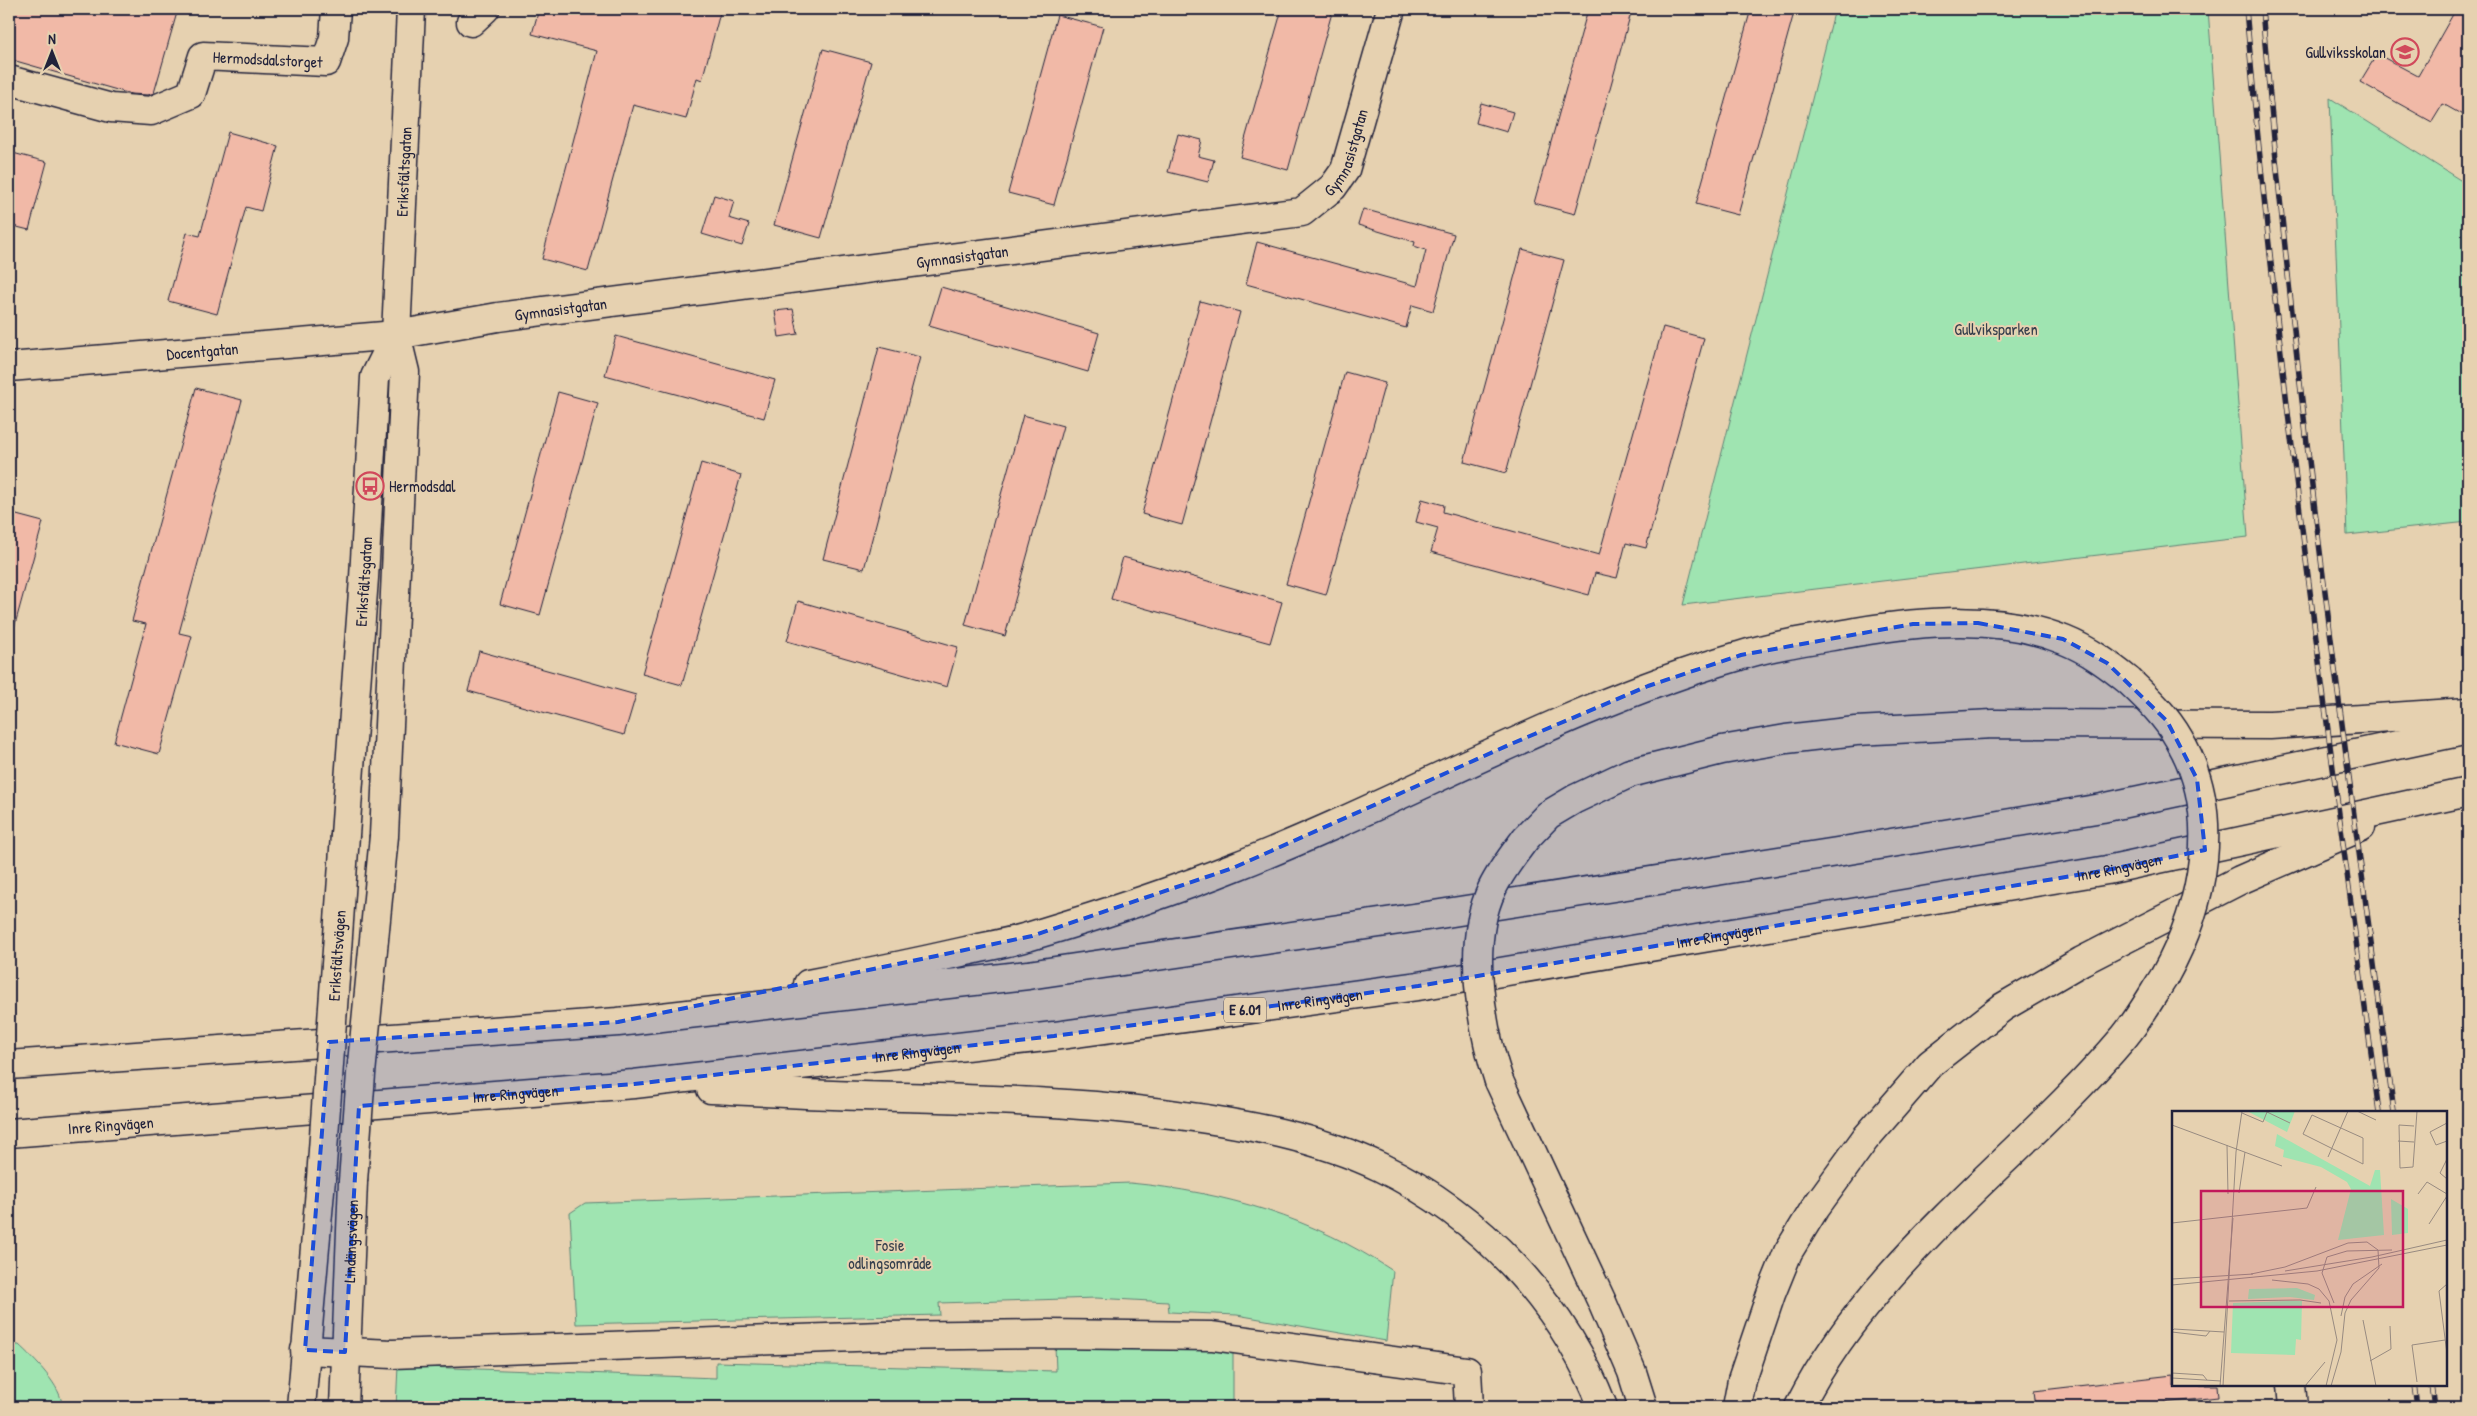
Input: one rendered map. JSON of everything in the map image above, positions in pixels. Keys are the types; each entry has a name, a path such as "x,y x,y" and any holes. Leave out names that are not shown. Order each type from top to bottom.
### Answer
{"main road":[{"name":"Hermodsdalstorget","path":"9,80 111,108 151,111 191,94 203,56 326,62 334,38 336,9"},
{"name":"Eriksfältsgatan","path":"361,1074 384,836 405,372 396,335 411,9"},
{"name":"Gymnasistgatan","path":"396,335 498,317 1302,212 1333,187 1345,170 1391,9"},
{"name":"Eriksfältsgatan","path":"346,835 364,578 375,377 396,335"},
{"name":"Docentgatan","path":"9,367 396,335"},
{"path":"618,1022 885,969 1041,933 1233,868 1331,827 1510,744 1648,686 1741,655 1799,642 1913,624 1978,623 2009,627 2063,639 2107,663 2129,681 2150,700 2179,738 2197,779 2204,819 2205,843 2202,876 2192,917 2182,946 2125,1036 2052,1113 1964,1199 1867,1303 1822,1365 1799,1407"},
{"path":"1643,1407 1632,1372 1602,1302 1566,1229 1500,1081 1488,1046 1481,1011 1478,970 1480,941 1484,915 1491,890 1526,838 1548,815 1591,790 1630,773 1722,750 1786,739 1856,731 1993,724 2270,725 2468,712"},
{"path":"9,1065 618,1022 1028,976 1837,852 2102,808 2468,730"},
{"name":"Inre Ringvägen","path":"9,1133 634,1084 1054,1036 1418,986 2107,870 2468,792"},
{"path":"1737,1407 1742,1380 1771,1294 1788,1252 1815,1208 1865,1139 1930,1064 2003,1007 2082,961 2240,880 2418,802"},
{"name":"Eriksfältsvägen","path":"327,1076 346,835"},
{"name":"Lindängsvägen","path":"344,1407 353,1181 361,1074"},
{"name":"Lindängsvägen","path":"301,1407 321,1179 327,1076"},
{"path":"634,1084 830,1095 1009,1099 1136,1109 1236,1123 1316,1142 1380,1167 1449,1207 1486,1238 1517,1268 1547,1306 1574,1345 1602,1407"},
{"path":"305,1350 392,1354 882,1336 1047,1334 1212,1336 1467,1371 1469,1407"},
{"path":"2291,1386 2293,1407"}],"highlighted area":[{"path":"1978,623 2063,639 2107,663 2167,721 2197,779 2205,850 2107,870 1418,986 1054,1036 634,1084 359,1106 345,1352 305,1350 329,1042 618,1022 1032,936 1233,868 1511,744 1648,686 1741,655 1913,624"}],"green space":[{"name":"Gullviksparken","path":"1835,9 2208,9 2248,537 1683,605"},
{"path":"2330,98 2468,185 2468,522 2347,535"},
{"name":"Fosie odlingsområde","path":"1130,1183 1200,1193 1267,1210 1332,1236 1363,1252 1393,1271 1386,1341 1237,1315 1169,1312 1168,1302 1096,1298 939,1303 940,1315 576,1324 570,1213 585,1203"},
{"path":"9,1345 19,1345 46,1373 58,1391 62,1407 9,1407"},
{"path":"1055,1345 1233,1349 1233,1407 396,1407 398,1366 716,1378 716,1362 1056,1371"}],"building":[{"path":"9,9 178,9 154,93 148,95 131,94 9,59"},
{"path":"539,9 721,9 702,80 697,78 686,119 633,105 588,271 542,259 597,51 532,34"},
{"path":"1282,9 1333,9 1288,170 1240,157"},
{"path":"1588,9 1632,9 1575,214 1534,203"},
{"path":"1751,9 1795,9 1738,215 1696,204"},
{"path":"2456,9 2468,9 2468,118 2443,104 2432,122 2360,82 2377,54 2418,76"},
{"path":"1057,15 1103,27 1054,205 1008,193"},
{"path":"823,49 871,62 821,238 774,225"},
{"path":"1481,103 1513,112 1507,132 1476,123"},
{"path":"228,132 278,146 261,211 246,207 217,314 168,301 187,233 200,236"},
{"path":"1178,134 1202,140 1198,156 1214,160 1208,182 1168,172"},
{"path":"9,152 47,162 29,230 9,225"},
{"path":"714,195 734,201 729,218 749,224 742,246 702,234"},
{"path":"1363,209 1454,234 1433,311 1412,305 1406,328 1246,284 1257,242 1417,286 1426,250 1414,246 1415,242 1358,225"},
{"path":"1522,249 1564,260 1506,473 1464,462"},
{"path":"941,287 1099,333 1088,372 929,326"},
{"path":"1200,301 1240,312 1182,525 1142,514"},
{"path":"793,309 798,334 779,337 775,311"},
{"path":"1663,327 1704,338 1646,548 1626,543 1617,578 1595,573 1589,595 1431,552 1438,528 1416,522 1422,499 1444,505 1443,512 1599,555"},
{"path":"616,336 775,380 764,418 605,375"},
{"path":"879,347 920,357 864,569 823,559"},
{"path":"1345,372 1385,383 1326,595 1286,584"},
{"path":"196,388 242,400 179,633 192,636 159,754 114,742 146,624 132,621"},
{"path":"558,392 598,403 540,615 500,604"},
{"path":"1023,415 1063,426 1005,636 965,625"},
{"path":"701,463 741,475 682,685 642,674"},
{"path":"9,513 43,522 14,628 9,627"},
{"path":"1123,557 1282,602 1270,643 1111,599"},
{"path":"798,601 958,647 947,687 787,641"},
{"path":"479,651 636,695 624,735 468,691"},
{"path":"2172,1375 2172,1386 2217,1386 2218,1397 2163,1403 2163,1407 2036,1407 2034,1391"}],"railway":[{"path":"2246,9 2273,285 2289,423 2379,1111"},
{"path":"2262,9 2289,285 2321,561 2394,1111"},
{"path":"2414,1386 2417,1407"},
{"path":"2431,1386 2434,1407"}],"place":[{"name":"Gullviksskolan","path":"2405,52"},
{"name":"Hermodsdal","path":"370,486"}]}
